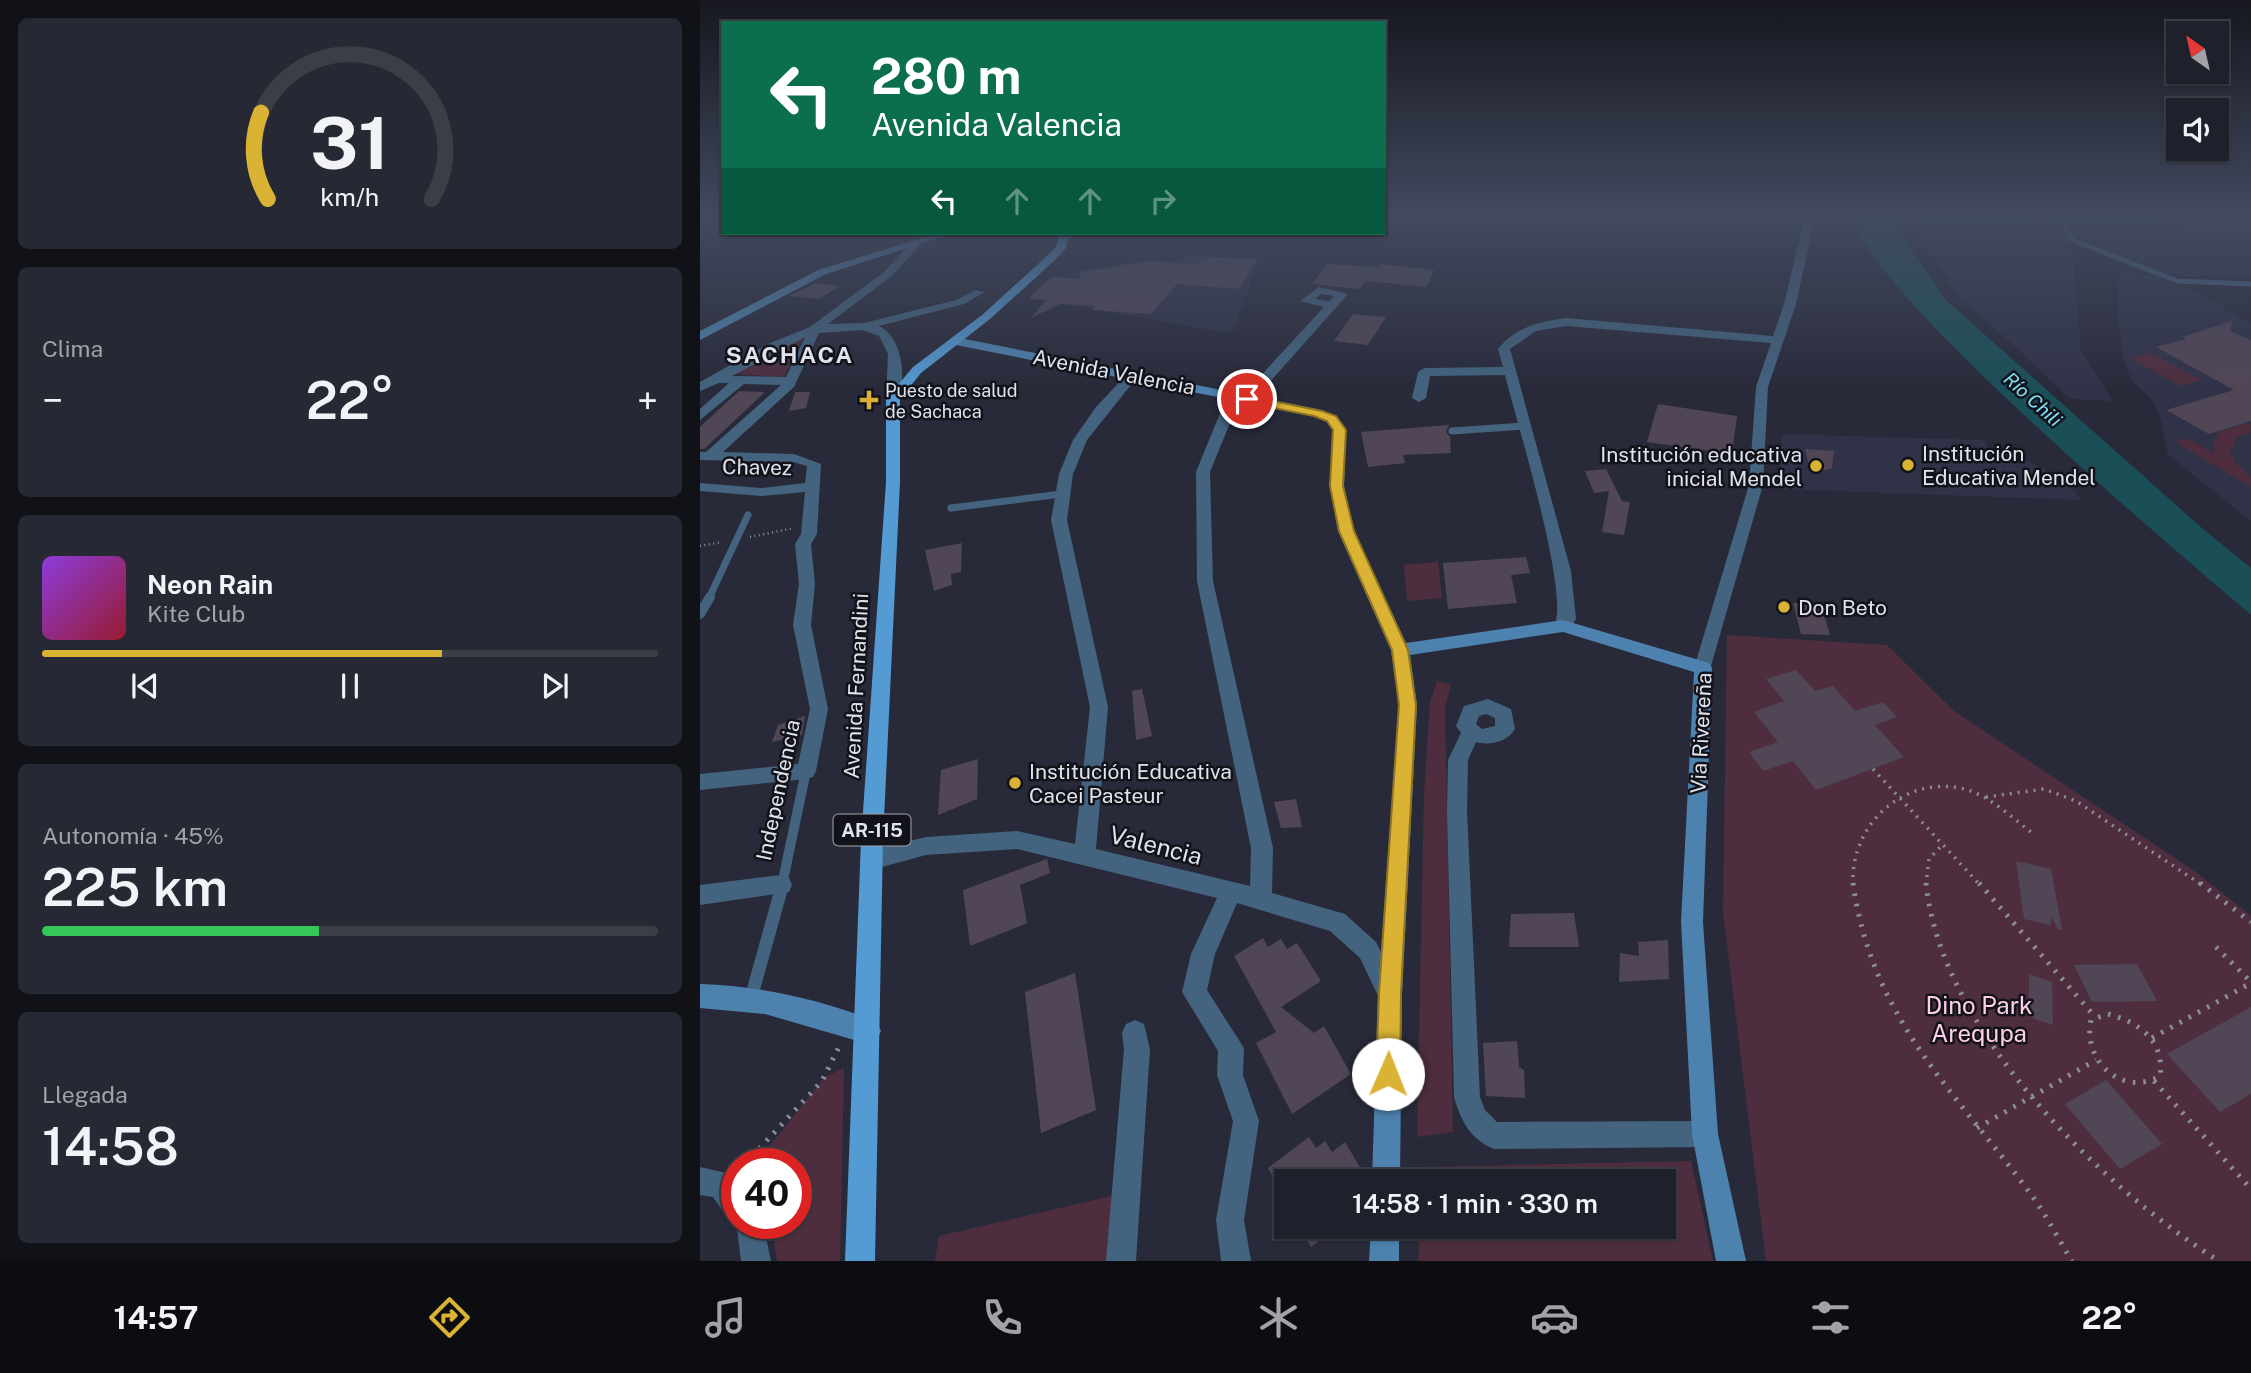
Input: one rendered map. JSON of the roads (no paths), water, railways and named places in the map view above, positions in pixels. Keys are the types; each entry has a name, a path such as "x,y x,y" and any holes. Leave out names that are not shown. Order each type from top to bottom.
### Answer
{"main road":[{"path":"893,399 917,370 1032,275"},
{"name":"Avenida Fernandini","path":"860,1261 859,1028 893,482 893,399"}],"street":[{"path":"700,336 818,275"},
{"path":"700,387 816,327 887,275"},
{"name":"Via Rivereña","path":"1731,1261 1705,1134 1692,922 1703,668 1756,485 1762,387 1778,340 1795,275"},
{"path":"816,327 866,326 960,302 979,292"},
{"path":"1261,900 1262,848 1205,581 1203,472 1241,398 1331,305"},
{"path":"1563,626 1567,619 1563,571 1504,349 1516,334 1539,326 1566,322 1778,340"},
{"path":"866,326 880,331 890,341 894,354 893,399"},
{"path":"704,459 789,381 816,327"},
{"name":"Avenida Valencia","path":"955,341 1317,413 1332,419 1339,430 1337,486 1346,531 1400,650 1408,705 1390,993 1386,1169"},
{"path":"1419,398 1424,372 1512,371"},
{"path":"1085,855 1099,707 1059,520 1061,494 1074,447 1098,414 1132,376"},
{"path":"717,379 789,381"},
{"path":"700,416 740,380"},
{"name":"Independencia","path":"704,459 794,458 814,464 809,534 803,544 807,584 802,625 819,709 806,771"},
{"name":"Chavez","path":"700,487 761,492 813,487"},
{"path":"1400,650 1563,626 1703,668"},
{"path":"1471,733 1458,760 1457,811 1467,1097 1472,1116 1482,1129 1494,1136 1705,1134"},
{"path":"700,782 806,771"},
{"name":"Valencia","path":"871,860 926,846 1017,839 1231,891 1337,922 1367,950 1390,993"},
{"path":"700,895 781,885"},
{"path":"1231,891 1203,954 1195,992 1231,1048 1230,1075 1246,1121 1230,1220 1236,1261"},
{"path":"700,996 751,998 780,1003 859,1028"},
{"path":"1121,1261 1137,1049 1135,1033"},
{"path":"700,1181 721,1184"},
{"path":"752,1239 756,1261"},
{"path":"1384,1261 1385,1239"}],"lane":[{"path":"2161,275 2195,284 2251,284"},
{"path":"1452,431 1524,426"},
{"path":"951,508 1061,494"},
{"path":"700,614 713,594 733,540 748,515"},
{"name":"Independencia","path":"751,998 781,885 806,771"}],"water":[{"name":"Río Chili","path":"1889,275 1929,275 1946,300 2203,529 2251,568 2251,615 2028,419 1962,356"}],"place":[{"name":"Puesto de salud de Sachaca","path":"869,400"},
{"name":"Institución Educativa Mendel","path":"1908,465"},
{"name":"Institución educativa inicial Mendel","path":"1816,466"},
{"name":"Don Beto","path":"1784,607"},
{"name":"Institución Educativa Cacei Pasteur","path":"1015,783"}],"district":[{"name":"SACHACA","path":"790,354"}],"park label":[{"name":"Dino Park Arequpa","path":"1979,1019"}]}
